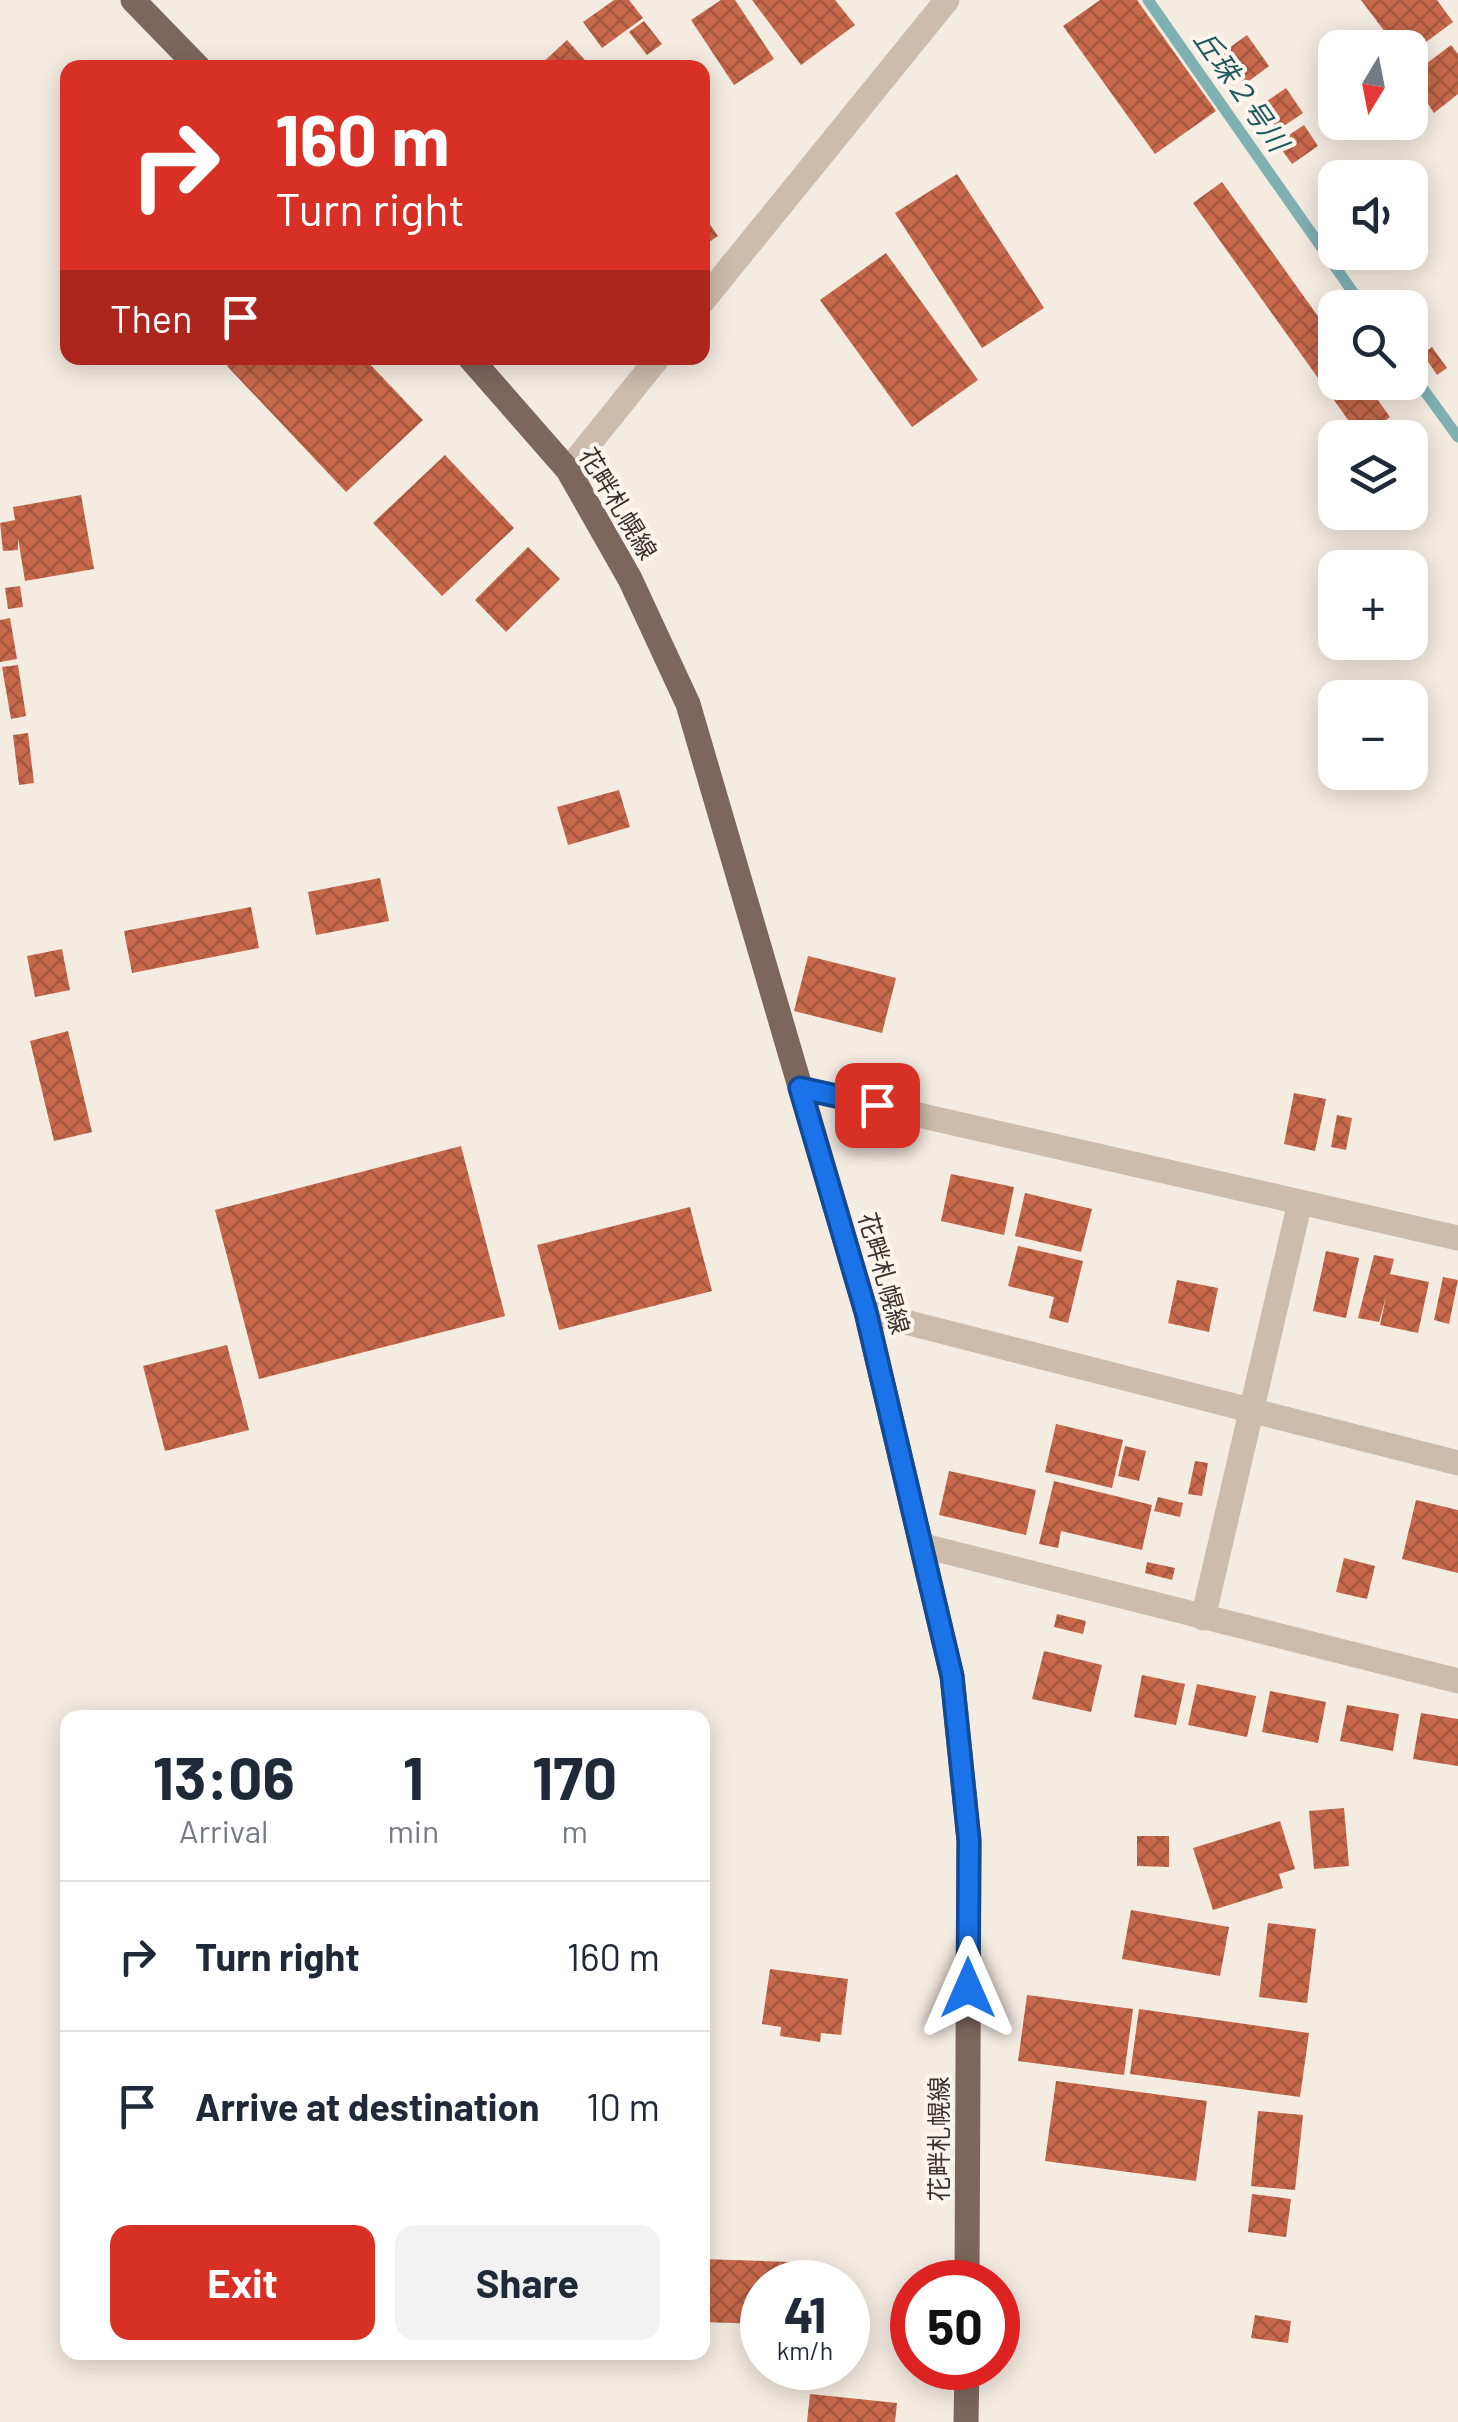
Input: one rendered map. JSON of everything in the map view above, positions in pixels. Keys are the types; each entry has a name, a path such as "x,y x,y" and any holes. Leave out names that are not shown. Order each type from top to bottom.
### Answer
{"main road":[{"path":"134,0 191,60"},
{"name":"花畔札幌線","path":"476,365 568,470 630,579 688,704 866,1312 952,1676 969,1840 967,2260"},
{"path":"966,2390 966,2422"}],"street":[{"path":"710,292 947,0"},
{"path":"568,470 652,365"},
{"path":"800,1088 1458,1238"},
{"path":"1203,1618 1300,1202"},
{"path":"866,1312 1458,1463"},
{"path":"924,1546 1458,1681"}],"building":[{"path":"614,0 629,0 643,18 602,48 583,22"},
{"path":"721,0 735,0 774,59 734,85 691,20"},
{"path":"752,0 835,0 855,25 801,65"},
{"path":"1100,0 1137,0 1216,111 1155,154 1063,26"},
{"path":"1361,0 1437,0 1453,22 1428,41 1428,30 1384,30"},
{"path":"644,21 662,44 647,55 629,32"},
{"path":"1247,35 1269,66 1245,84 1222,53"},
{"path":"567,40 585,60 546,60"},
{"path":"1451,45 1458,54 1458,94 1434,113 1428,104 1428,62"},
{"path":"1286,88 1303,113 1278,130 1261,105"},
{"path":"1304,125 1318,146 1292,164 1277,143"},
{"path":"957,174 1044,308 982,348 895,213"},
{"path":"1222,182 1318,316 1318,378 1193,203"},
{"path":"710,224 718,236 710,242"},
{"path":"886,253 978,380 912,427 820,300"},
{"path":"1432,347 1447,368 1437,375 1428,362 1428,350"},
{"path":"371,365 423,420 346,492 227,366"},
{"path":"1334,400 1378,400 1390,417 1386,420 1348,420"},
{"path":"445,455 514,528 442,596 373,523"},
{"path":"81,495 94,569 25,581 18,538 18,550 3,551 0,523 15,520 13,507"},
{"path":"528,547 560,579 506,632 475,600"},
{"path":"20,586 23,607 8,609 5,588"},
{"path":"10,618 17,659 0,662 0,620"},
{"path":"18,665 26,716 11,719 2,667"},
{"path":"28,733 34,783 19,785 13,735"},
{"path":"619,790 630,827 568,845 557,807"},
{"path":"380,878 389,921 316,935 308,892"},
{"path":"251,907 259,948 132,973 124,931"},
{"path":"62,949 70,990 35,997 27,956"},
{"path":"808,956 896,978 882,1033 794,1011"},
{"path":"68,1031 92,1132 54,1141 30,1041"},
{"path":"1294,1093 1326,1099 1315,1151 1284,1144"},
{"path":"1337,1115 1352,1118 1346,1150 1331,1147"},
{"path":"461,1146 505,1316 259,1379 215,1210"},
{"path":"951,1174 1014,1187 1004,1235 941,1221"},
{"path":"1025,1193 1092,1209 1081,1252 1015,1236"},
{"path":"690,1207 712,1291 559,1330 537,1245"},
{"path":"1018,1246 1083,1261 1068,1323 1049,1318 1054,1297 1008,1286"},
{"path":"1326,1251 1359,1258 1346,1318 1313,1311"},
{"path":"1374,1255 1394,1259 1390,1274 1429,1282 1418,1333 1380,1325 1386,1297 1379,1322 1358,1318"},
{"path":"1443,1277 1458,1280 1449,1324 1434,1320"},
{"path":"1177,1280 1218,1288 1209,1332 1168,1323"},
{"path":"227,1345 249,1430 165,1451 143,1366"},
{"path":"1056,1424 1123,1440 1112,1488 1045,1472"},
{"path":"1125,1446 1146,1451 1139,1481 1118,1476"},
{"path":"1195,1461 1208,1463 1202,1496 1188,1494"},
{"path":"949,1471 1036,1490 1026,1535 939,1515"},
{"path":"1054,1481 1152,1505 1142,1550 1061,1531 1058,1548 1039,1544"},
{"path":"1158,1497 1183,1503 1180,1517 1154,1511"},
{"path":"1416,1500 1458,1510 1458,1573 1402,1559"},
{"path":"1344,1558 1375,1566 1367,1599 1336,1592"},
{"path":"1147,1562 1175,1568 1172,1580 1145,1573"},
{"path":"1057,1614 1086,1621 1083,1634 1054,1627"},
{"path":"1044,1651 1102,1665 1091,1712 1032,1699"},
{"path":"1142,1675 1185,1684 1176,1725 1134,1717"},
{"path":"1197,1684 1256,1696 1247,1737 1188,1725"},
{"path":"1270,1691 1326,1702 1318,1743 1262,1732"},
{"path":"1347,1705 1399,1714 1393,1751 1340,1741"},
{"path":"1421,1713 1458,1719 1458,1766 1413,1759"},
{"path":"1344,1808 1349,1866 1314,1869 1309,1811"},
{"path":"1280,1821 1295,1869 1279,1874 1283,1888 1213,1910 1193,1848"},
{"path":"1137,1836 1169,1836 1169,1867 1137,1866"},
{"path":"1131,1910 1229,1927 1220,1976 1122,1959"},
{"path":"1268,1923 1316,1929 1307,2003 1259,1997"},
{"path":"770,1969 848,1979 841,2035 821,2033 820,2042 780,2036 781,2027 762,2024"},
{"path":"1027,1995 1133,2009 1124,2075 1018,2061"},
{"path":"1139,2009 1309,2033 1300,2097 1130,2074"},
{"path":"1056,2081 1207,2101 1196,2181 1045,2161"},
{"path":"1258,2111 1303,2115 1295,2190 1251,2186"},
{"path":"1252,2194 1291,2199 1286,2237 1248,2232"},
{"path":"710,2259 740,2260 740,2323 710,2322"},
{"path":"1255,2315 1291,2321 1288,2343 1251,2338"},
{"path":"810,2394 897,2403 895,2422 807,2422"}],"waterway":[{"name":"丘珠２号川","path":"1148,0 1351,290"},
{"name":"丘珠２号川","path":"1428,396 1458,437"}],"route":[{"path":"877,1105 800,1088 866,1312 952,1676 969,1840 968,1988"}]}
